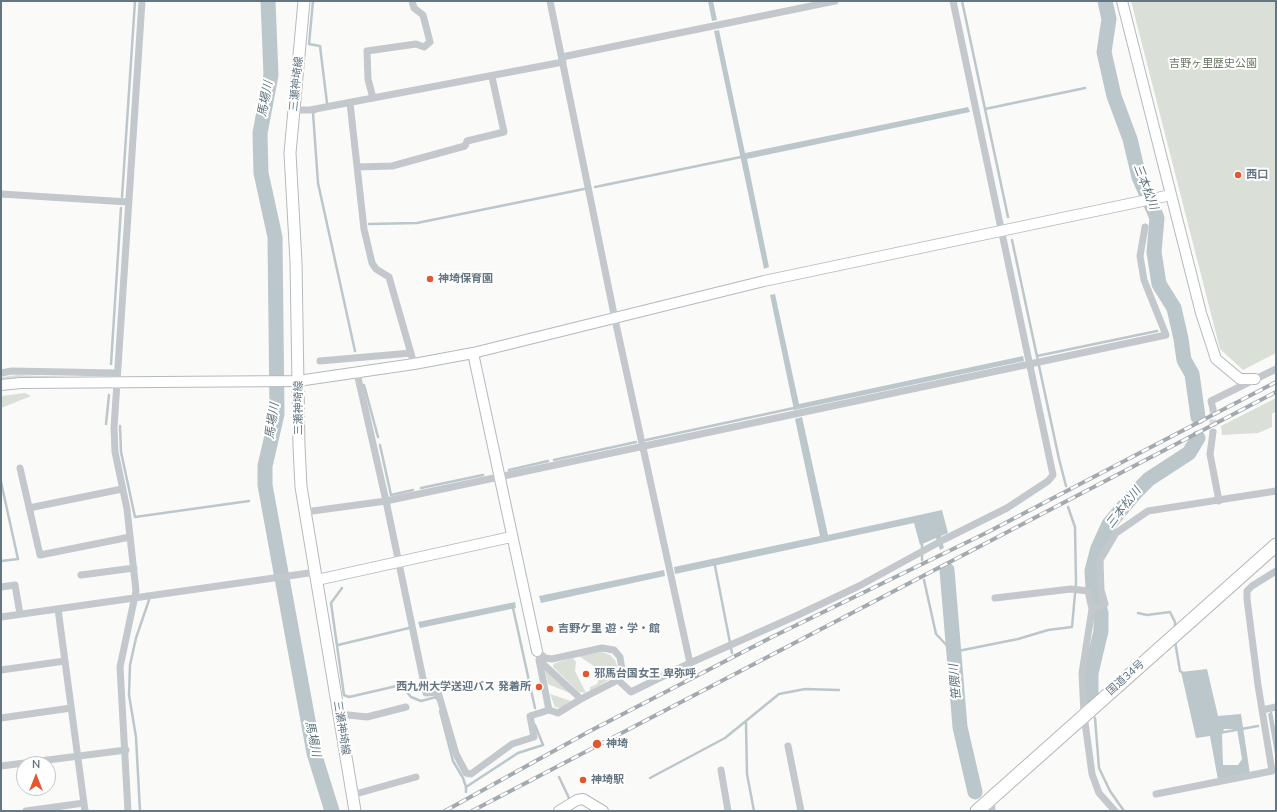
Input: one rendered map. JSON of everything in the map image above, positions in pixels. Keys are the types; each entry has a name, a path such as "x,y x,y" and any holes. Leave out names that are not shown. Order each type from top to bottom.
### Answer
{"highway":[{"name":"国道34号","path":"977,811 991,805 1084,715 1276,545"}],"main road":[{"name":"三瀬神埼線","path":"304,1 290,154 296,262 299,446 305,512 317,576 355,811"}],"street":[{"path":"128,811 126,750 121,705 120,667 135,598 134,568 127,508 115,452 116,378 142,1"},
{"path":"373,98 368,79 367,52 416,44 424,47 430,42 423,15 414,8 412,1"},
{"path":"550,1 642,446 690,663"},
{"path":"294,110 310,110 350,104 373,98 492,77 563,60 835,1"},
{"path":"618,680 631,692 690,663 852,589 1007,508 1048,481 1053,475 1036,362 1001,231 953,1"},
{"path":"1122,1 1166,196 1216,359 1240,379 1255,379"},
{"path":"357,167 392,166 465,146 467,141 504,132 492,77"},
{"path":"350,104 364,229 372,263 376,269 389,277 414,364"},
{"path":"1,194 128,202"},
{"path":"1,373 12,371 116,378 287,382 357,373 473,353 615,316 764,281 1001,231 1137,199 1166,196"},
{"path":"305,512 386,501 1166,335 1144,280 1140,256 1145,227"},
{"path":"320,362 411,353"},
{"path":"473,353 511,537 540,661 549,710"},
{"path":"1213,409 1211,401 1276,368"},
{"path":"357,373 386,501 426,693 438,692 456,754 466,773 471,774 512,744 534,737 530,716 549,710 558,713 618,680 622,670 620,657 614,650 602,648 552,659 545,658 537,651"},
{"path":"1,385 116,378"},
{"path":"1213,432 1210,454 1218,501"},
{"path":"20,468 40,555 130,537"},
{"path":"29,508 122,489"},
{"path":"1092,609 1105,604 1101,590 1100,560 1116,532 1148,511 1276,491"},
{"path":"1,617 290,576 317,576 399,562 511,537"},
{"path":"81,575 134,568"},
{"path":"1156,794 1272,771 1262,710 1247,592 1252,586 1276,571"},
{"path":"1,587 15,585 20,614"},
{"path":"996,598 1072,589 1088,590 1092,609 1082,673 1084,715 1092,774 1100,792 1115,811"},
{"path":"58,609 85,811"},
{"path":"1,670 65,661"},
{"path":"540,661 581,699"},
{"path":"339,714 367,717 406,707"},
{"path":"1262,710 1276,707"},
{"path":"1,718 71,708"},
{"path":"788,746 801,811"},
{"path":"1,766 126,750"},
{"path":"722,770 728,811"},
{"path":"352,795 416,777"},
{"path":"559,811 577,800 583,799 602,810"},
{"path":"26,811 84,803"}],"green space":[{"name":"吉野ヶ里歴史公園","path":"1131,1 1276,1 1276,353 1243,370 1220,349"},
{"path":"18,375 73,377 1,381 1,377"},
{"path":"25,393 31,396 1,408 1,396"},
{"path":"1276,398 1276,411 1272,414 1272,427 1258,433 1222,435 1221,426"},
{"path":"602,652 610,655 615,660 617,666 615,673 612,678 590,691 590,687 597,684 600,676 598,669 579,656"},
{"path":"573,658 576,662 575,671 586,693 579,692 553,667 555,663"},
{"path":"544,668 572,694 548,684"},
{"path":"550,694 571,701 560,708 555,707"}],"shaded area":[{"path":"708,1 713,1 717,20 712,21"},
{"path":"719,30 745,153 968,107 970,112 747,159 769,267 764,269 714,31"},
{"path":"775,294 799,404 1023,356 1024,361 794,410 770,295"},
{"path":"802,417 828,535 942,510 948,533 941,536 944,548 940,550 936,538 920,545 914,523 675,574 674,567 820,536 795,419"},
{"path":"664,570 665,576 541,603 539,596"},
{"path":"515,602 516,608 420,628 418,622"},
{"path":"1207,669 1218,716 1241,714 1250,774 1218,780 1210,736 1196,738 1181,672","holes":["1224,729 1237,729 1242,759 1238,765 1223,765 1222,734"]},
{"path":"1272,711 1276,734 1276,760 1268,714"}],"waterway":[{"path":"122,197 135,1"},
{"name":"馬場川","path":"268,1 271,75 260,133 261,173 275,237 277,414 265,466 265,485 314,753 332,811"},
{"path":"313,1 309,44 320,46 327,103"},
{"path":"962,1 1008,217"},
{"name":"三本松川","path":"1105,1 1109,19 1104,52 1114,96 1130,139 1139,177 1157,218 1154,252 1159,284 1174,308 1184,360 1192,374 1198,417"},
{"path":"985,109 1085,88"},
{"path":"315,112 313,113 318,183 355,351"},
{"path":"595,187 741,157"},
{"path":"369,224 417,223 584,189"},
{"path":"111,364 121,208"},
{"path":"1012,240 1066,486"},
{"path":"1037,356 1157,331"},
{"path":"364,385 378,437"},
{"path":"106,424 109,395"},
{"path":"646,440 794,408"},
{"path":"120,426 121,452 135,517 249,501"},
{"name":"三本松川","path":"1091,697 1091,673 1101,631 1101,613 1093,588 1092,571 1098,548 1109,524 1136,492 1149,479 1189,453 1198,438"},
{"path":"554,460 636,442"},
{"path":"380,445 391,495 413,490"},
{"path":"509,470 548,461"},
{"path":"421,488 483,475"},
{"path":"1,482 18,559 1,561"},
{"path":"924,580 936,634 953,652 1018,639 1048,630 1072,627 1076,583 1075,527 1068,507"},
{"path":"922,544 922,560"},
{"path":"715,566 732,653"},
{"name":"笹隈川","path":"947,570 960,727 975,792"},
{"path":"342,588 331,603 344,695 349,697 401,685 411,697 421,701 436,697 437,699"},
{"path":"140,811 136,737 129,695 130,665 136,638 149,600"},
{"path":"513,608 535,708"},
{"path":"1138,613 1147,615 1170,612 1175,622 1175,630"},
{"path":"338,645 409,628"},
{"path":"1175,641 1180,671 1183,673"},
{"path":"650,778 725,738 779,694 805,689 839,690"},
{"path":"440,711 453,761 463,778 466,787 518,753 543,745 535,725"},
{"name":"三本松川","path":"1095,718 1099,768 1110,791 1124,811"},
{"path":"746,723 747,774 754,811"},
{"path":"1219,733 1258,726"},
{"path":"559,777 569,798"},
{"path":"466,787 466,792"}],"tunnel":[{"path":"1213,409 1213,432"}],"railway":[{"path":"445,811 590,731 772,637 986,533 1276,382"},
{"path":"472,811 1276,392"}],"place":[{"name":"西口","path":"1238,175"},
{"name":"神埼保育園","path":"430,279"},
{"name":"吉野ケ里 遊・学・館","path":"550,629"},
{"name":"邪馬台国女王 卑弥呼","path":"586,674"},
{"name":"西九州大学送迎バス 発着所","path":"539,687"},
{"name":"神埼","path":"597,744"},
{"name":"神埼駅","path":"583,780"}]}
